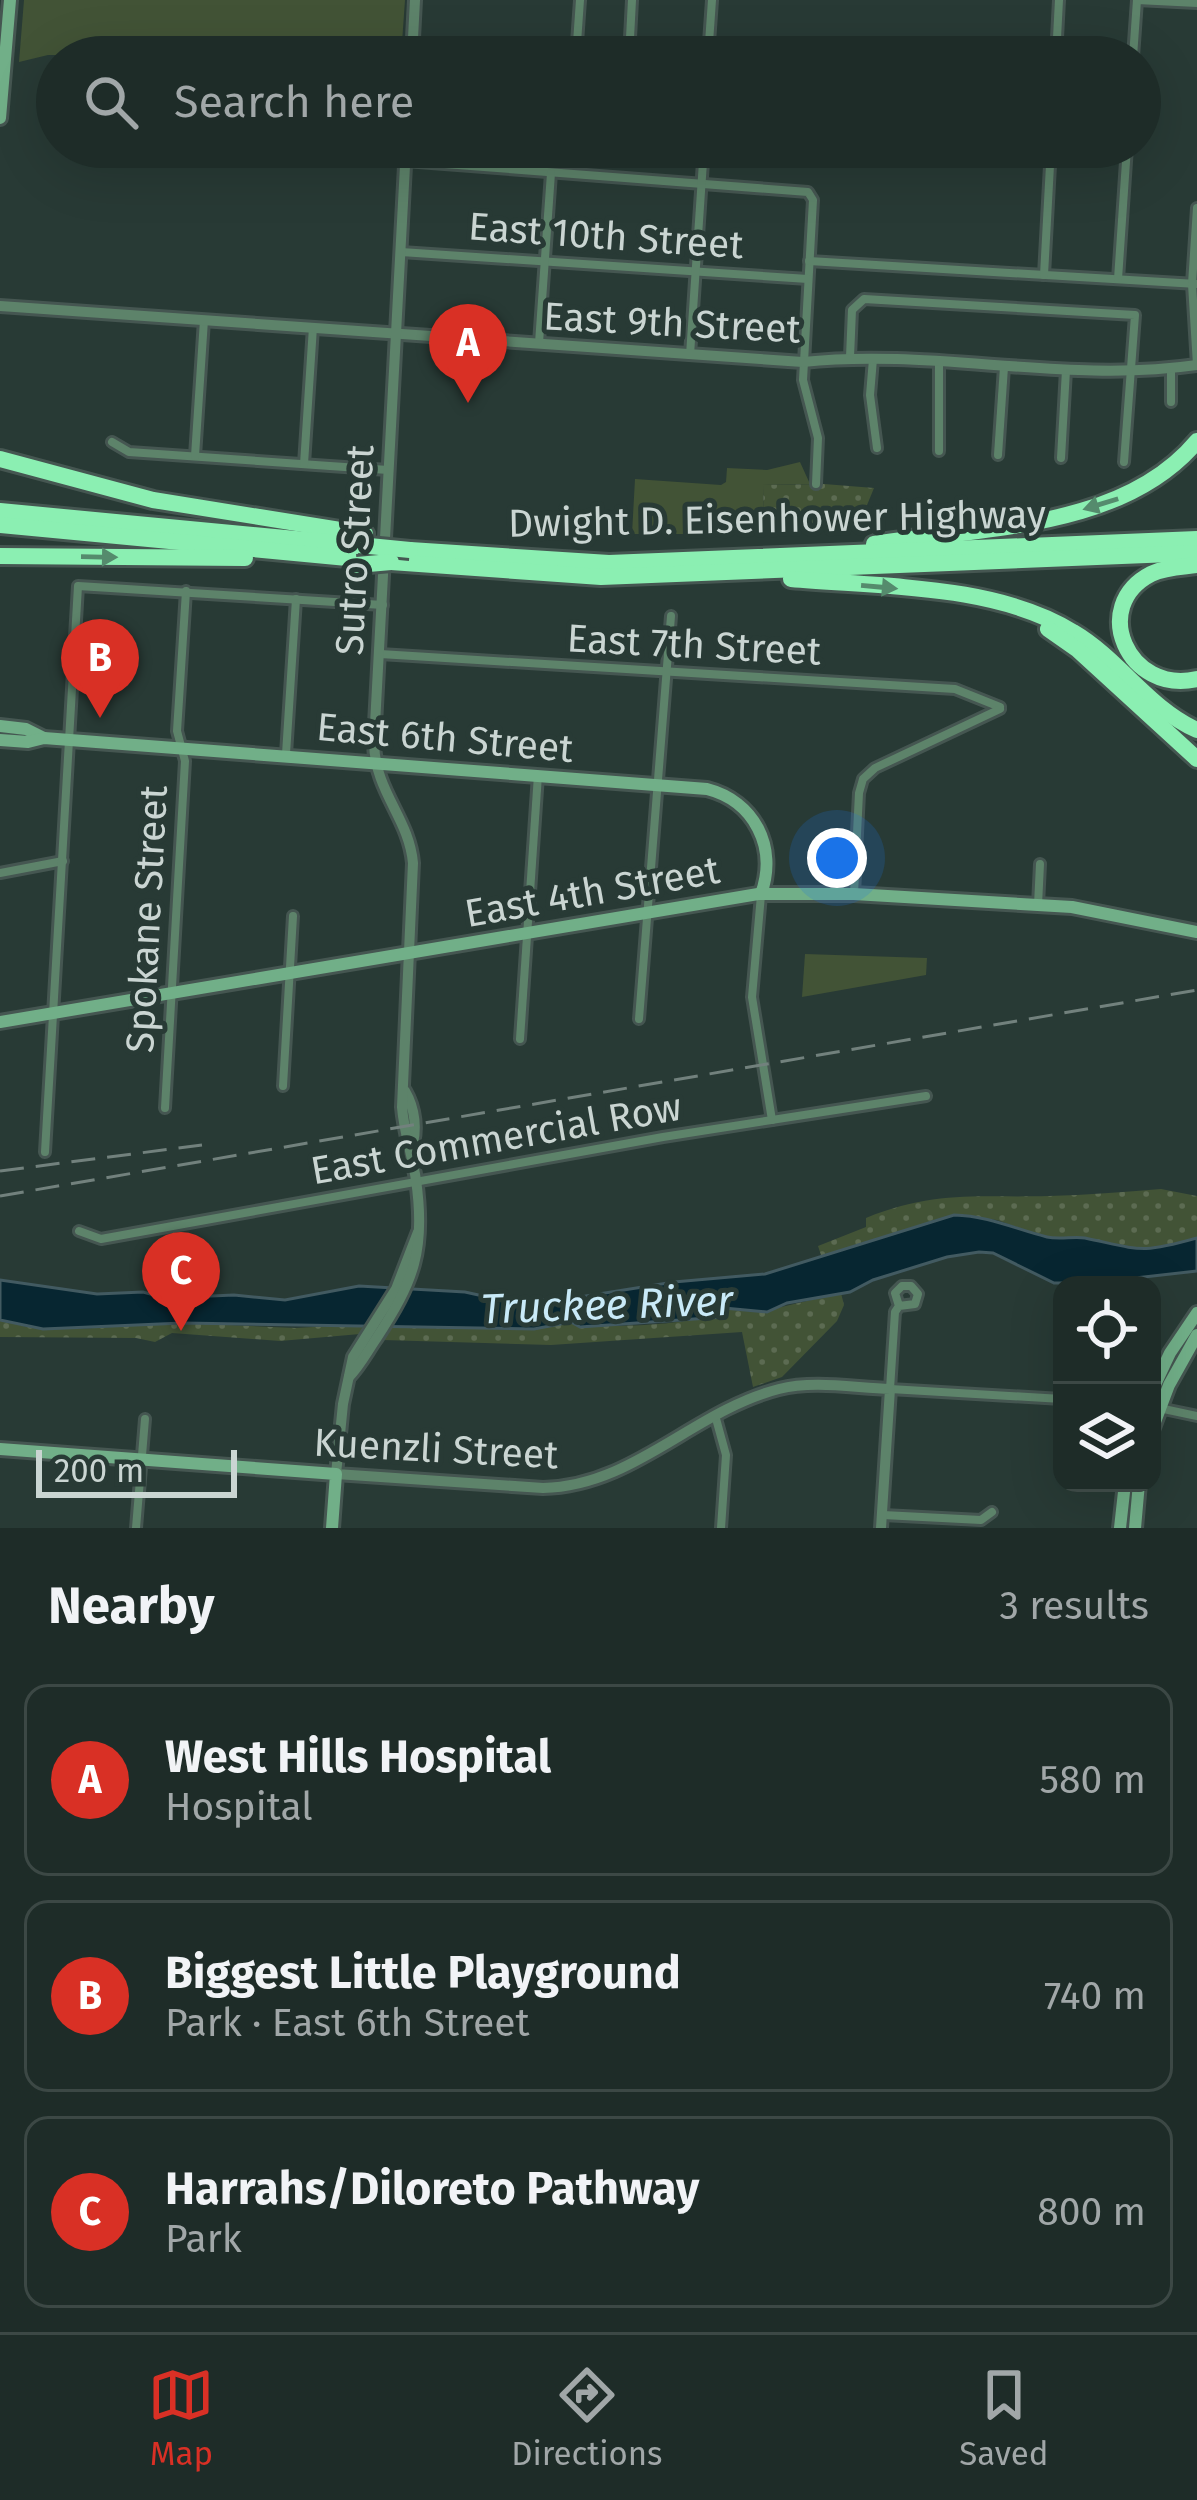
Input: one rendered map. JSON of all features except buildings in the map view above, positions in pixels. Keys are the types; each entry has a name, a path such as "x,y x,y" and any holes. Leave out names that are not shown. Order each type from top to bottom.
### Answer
{"highway":[{"path":"824,555 1106,504 1157,478 1197,441"},
{"path":"0,459 360,551"},
{"name":"Dwight D. Eisenhower Highway","path":"0,511 360,551"},
{"name":"Dwight D. Eisenhower Highway","path":"0,525 570,563 1197,539"},
{"path":"0,556 246,558 360,551"},
{"name":"Dwight D. Eisenhower Highway","path":"405,554 576,577 1197,553"},
{"path":"1197,565 1163,569 1145,578 1126,599 1121,628 1130,655 1143,670 1168,681 1197,679"},
{"path":"721,573 950,593 1016,607 1072,631 1168,714 1197,730"},
{"path":"993,603 1068,642 1197,760"}],"main road":[{"path":"0,118 10,0"},
{"name":"East 6th Street","path":"0,726 44,738"},
{"name":"East 6th Street","path":"4,742 44,738 375,760 716,791 743,807 758,825 764,844 761,893"},
{"name":"East 4th Street","path":"0,1022 761,893 1038,905 1098,911 1197,932"},
{"path":"1155,1384 1197,1313"},
{"path":"1161,1406 1197,1335"},
{"path":"1159,1384 1162,1368"},
{"name":"Kuenzli Street","path":"0,1449 337,1474"},
{"path":"332,1528 337,1474"},
{"path":"1120,1528 1124,1492"},
{"path":"1135,1528 1138,1492"}],"street":[{"path":"413,36 415,0"},
{"path":"577,36 580,0"},
{"path":"629,36 632,0"},
{"path":"709,36 712,0"},
{"path":"1057,36 1059,0"},
{"path":"1134,36 1137,0 1197,3"},
{"name":"Sutro Street","path":"337,1474 349,1378 409,1286 420,1248 411,1149 415,1124 405,1091 402,1049 412,854 380,785 375,760 405,168"},
{"path":"498,168 804,190 812,195 803,362 805,393 818,438 816,484"},
{"path":"690,355 703,168"},
{"path":"1043,275 1050,168"},
{"path":"1118,279 1126,168"},
{"path":"539,345 551,172"},
{"path":"1197,208 1197,365"},
{"name":"East 10th Street","path":"399,251 808,279"},
{"path":"809,261 1194,284"},
{"path":"850,357 852,310 863,299 1134,317 1124,462"},
{"name":"East 9th Street","path":"0,306 803,362 850,357 1129,373 1197,365"},
{"path":"195,456 204,319"},
{"path":"304,464 313,327"},
{"path":"872,359 870,395 877,448"},
{"path":"939,363 939,451"},
{"path":"998,455 1004,367"},
{"path":"1171,403 1172,369"},
{"path":"1060,458 1066,370"},
{"path":"112,442 128,452 388,470"},
{"path":"45,1151 78,586 382,605"},
{"name":"Spokane Street","path":"165,1108 185,761 177,731 186,591"},
{"path":"286,754 296,599"},
{"path":"639,1019 671,616"},
{"name":"East 7th Street","path":"380,654 955,689 1000,707 875,767 863,779 854,894"},
{"path":"520,1039 538,773"},
{"path":"0,873 64,861"},
{"path":"1038,905 1040,864"},
{"path":"761,893 752,997 772,1120"},
{"path":"283,1086 293,916"},
{"name":"East Commercial Row","path":"79,1232 101,1239 926,1096"},
{"path":"899,1306 881,1521 981,1520 992,1512"},
{"name":"Kuenzli Street","path":"337,1474 568,1487 594,1482 632,1466 715,1415 755,1396 792,1386 1053,1398"},
{"path":"1161,1408 1197,1416"},
{"path":"715,1415 726,1455 721,1528"},
{"path":"136,1528 145,1419"}],"green space":[{"path":"24,0 405,0 402,36 36,36 36,58 19,62"},
{"path":"800,462 810,484 763,485 764,534 632,534 635,479 721,485 726,482 727,468 767,470"},
{"path":"763,485 874,488 858,527 764,534"},
{"path":"805,954 927,958 926,975 802,997"},
{"path":"1161,1189 1197,1196 1197,1238 1169,1248 1138,1251 1079,1237 1044,1237 997,1220 954,1215 822,1258 818,1246 866,1227 866,1218 936,1199"},
{"path":"841,1293 844,1305 837,1321 782,1377 753,1387 742,1332 551,1345 383,1340 391,1325 525,1330 571,1322 580,1327 655,1324 694,1319 723,1308 760,1312"},
{"path":"0,1320 27,1327 77,1329 183,1323 296,1328 366,1324 360,1334 280,1341 172,1333 155,1342 0,1337"}],"water":[{"name":"Truckee River","path":"954,1215 1047,1237 1141,1248 1197,1238 1197,1271 1053,1276 1053,1283 993,1253 979,1252 947,1257 850,1292 787,1303 767,1312 723,1308 722,1317 580,1327 571,1322 534,1329 183,1323 43,1329 0,1320 0,1280 165,1298 234,1295 285,1300 359,1286 561,1300 765,1274"}],"railway":[{"path":"0,1196 1197,990"},
{"path":"0,1171 202,1145"}],"place":[{"name":"West Hills Hospital","path":"468,403"},
{"name":"Biggest Little Playground","path":"100,718"},
{"name":"Harrahs/Diloreto Pathway","path":"181,1331"}]}
